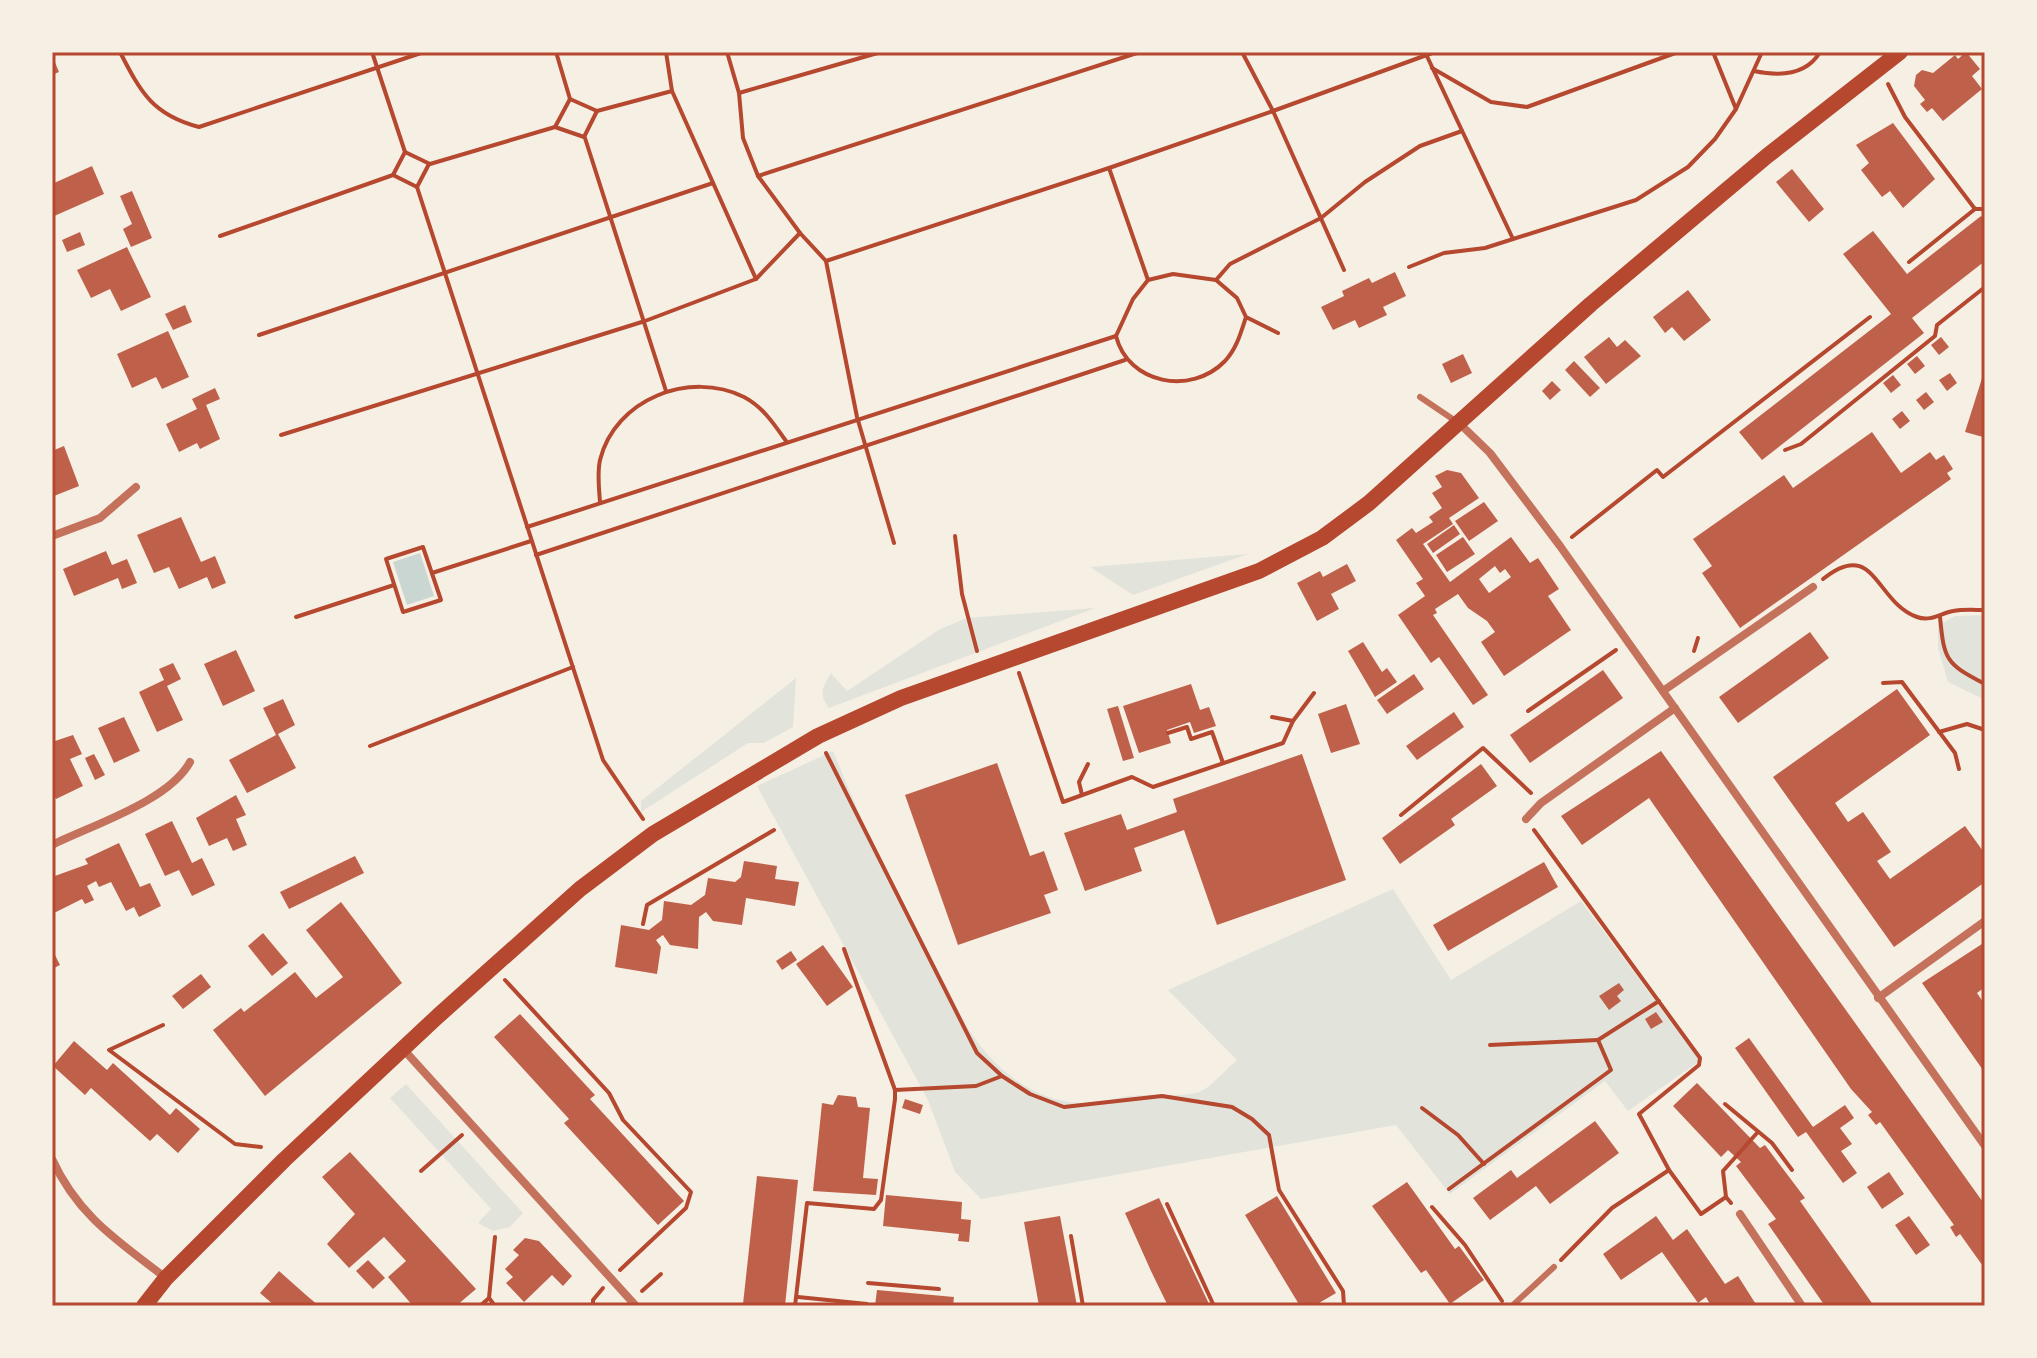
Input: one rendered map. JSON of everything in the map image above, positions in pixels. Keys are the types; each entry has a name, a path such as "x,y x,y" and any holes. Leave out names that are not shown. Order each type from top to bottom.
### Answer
{"main road":[{"path":"144,1306 166,1278 284,1160 580,889 653,834 818,736 901,698 1259,571 1322,538 1369,503 1457,422 1743,176 1900,52"}],"street":[{"path":"1457,422 1490,453 1560,546 1985,1146"},
{"path":"52,536 100,518 136,487"},
{"path":"1663,691 1813,587"},
{"path":"1526,819 1541,803 1675,708"},
{"path":"52,845 164,791 182,776 190,762"},
{"path":"1878,998 1985,921"},
{"path":"404,1050 633,1303"},
{"path":"52,1159 71,1198 108,1233 166,1278"},
{"path":"1740,1214 1802,1306"}],"lane":[{"path":"1420,397 1457,422"},
{"path":"1512,1306 1554,1267"}],"path":[{"path":"120,52 147,98 170,120 199,127 424,52"},
{"path":"372,52 405,152 430,164 555,127 584,137"},
{"path":"555,127 570,99 556,52"},
{"path":"666,52 672,91 756,279"},
{"path":"727,52 739,93 743,138 758,176 800,233 826,261 857,417 894,543"},
{"path":"739,93 881,52"},
{"path":"1108,52 1111,61"},
{"path":"758,176 1140,52"},
{"path":"1242,52 1273,111 1344,270"},
{"path":"826,261 1109,168 1435,52"},
{"path":"1432,68 1491,102 1527,107 1678,52"},
{"path":"1713,52 1736,109"},
{"path":"1409,267 1444,253 1485,248 1636,200 1688,167 1736,109 1762,52"},
{"path":"1754,71 1778,76 1800,70 1820,52"},
{"path":"1425,54 1513,239"},
{"path":"1880,68 1905,117 1975,209"},
{"path":"570,99 597,111 672,91"},
{"path":"597,111 584,137 666,391"},
{"path":"1216,280 1230,264 1321,218 1401,157 1420,146 1462,131"},
{"path":"220,236 393,175 405,152"},
{"path":"417,187 430,164"},
{"path":"1109,168 1148,280"},
{"path":"393,175 417,187 603,760 653,834"},
{"path":"259,335 444,270 713,183"},
{"path":"1909,262 1975,209 1985,209"},
{"path":"281,435 645,321 756,279 800,233"},
{"path":"1246,317 1237,345 1224,362 1200,377 1179,382 1154,378 1125,360 1116,336 1127,309 1148,280 1173,274 1216,280 1237,298 1246,317 1278,333"},
{"path":"1785,450 1801,444 1935,336 1937,325 1985,287"},
{"path":"1560,546 1657,470 1663,477 1870,317"},
{"path":"527,527 857,417 1116,336"},
{"path":"536,555 1125,360"},
{"path":"600,502 598,477 607,441 635,408 666,391 720,388 745,398 765,412 786,441"},
{"path":"1702,447 1706,453"},
{"path":"955,536 962,594 983,668"},
{"path":"432,573 531,541"},
{"path":"423,547 441,600 403,612 394,585 386,559 423,547"},
{"path":"1813,587 1841,564 1854,563 1869,572 1901,608 1918,617 1985,610"},
{"path":"296,617 394,585"},
{"path":"1940,617 1947,658 1954,668 1985,684"},
{"path":"1528,711 1628,641"},
{"path":"1014,657 1063,802 1132,777 1153,787 1283,743 1293,721 1314,693"},
{"path":"370,746 573,667"},
{"path":"1883,683 1902,682 1955,753 1959,769"},
{"path":"1272,717 1293,721"},
{"path":"1939,732 1967,724 1985,730"},
{"path":"1168,733 1187,727 1191,739 1212,732 1223,763"},
{"path":"818,736 977,1053 1002,1076 1030,1094 1064,1107 1162,1096 1232,1107 1252,1119 1269,1135 1279,1190 1343,1291 1344,1306"},
{"path":"1401,815 1483,748 1541,803"},
{"path":"1082,795 1079,782 1088,764"},
{"path":"1526,819 1700,1058 1699,1065 1639,1114 1669,1170 1701,1214 1726,1197"},
{"path":"643,924 647,905 774,830"},
{"path":"795,1306 807,1203 874,1209 881,1200 895,1090 844,949"},
{"path":"493,967 609,1093 623,1120 691,1192 686,1208 611,1279"},
{"path":"1490,1045 1598,1040 1659,1001"},
{"path":"163,1025 109,1050 235,1144 261,1147"},
{"path":"1449,1189 1611,1070 1598,1040"},
{"path":"895,1090 976,1086 1002,1076"},
{"path":"1725,1104 1772,1143 1792,1170"},
{"path":"1422,1108 1458,1135 1484,1164"},
{"path":"421,1171 472,1125"},
{"path":"1740,1214 1726,1197 1723,1171 1757,1133"},
{"path":"1554,1267 1612,1208 1669,1170"},
{"path":"1167,1204 1214,1306"},
{"path":"1432,1207 1465,1245 1505,1306"},
{"path":"1071,1236 1083,1306"},
{"path":"495,1237 489,1298 495,1306"},
{"path":"633,1303 661,1274"},
{"path":"868,1283 939,1289"},
{"path":"798,1297 867,1304"},
{"path":"480,1306 489,1298"}],"shaded area":[{"path":"420,553 434,596 407,605 393,562"},
{"path":"1248,554 1133,595 1090,567"},
{"path":"1095,608 829,708 824,699 824,687 831,673 847,691 940,629 967,618"},
{"path":"1985,615 1985,700 1948,682 1938,648 1938,625 1955,616"},
{"path":"796,678 793,727 764,743 748,743 641,812 641,801"},
{"path":"833,751 865,828 967,1027 1003,1070 1050,1097 1068,1102 1093,1103 1130,1096 1193,1094 1204,1090 1237,1060 1168,990 1393,889 1451,980 1581,901 1700,1061 1628,1111 1605,1081 1450,1194 1396,1125 981,1199 955,1172 928,1100 757,786"},
{"path":"406,1084 523,1213 510,1227 493,1231 478,1223 491,1209 390,1098"}],"building":[{"path":"1966,52 1980,69 1972,76 1982,89 1943,121 1932,108 1927,112 1920,104 1925,100 1914,86 1916,75 1922,70 1933,73 1955,55 1958,59"},
{"path":"52,55 59,72 52,75"},
{"path":"1893,123 1935,179 1903,208 1890,191 1882,197 1861,170 1869,163 1856,145"},
{"path":"92,166 104,194 52,217 52,184"},
{"path":"1792,169 1824,209 1809,222 1776,182"},
{"path":"132,191 152,238 131,247 123,229 132,224 120,196"},
{"path":"1981,216 1985,221 1985,261 1912,318 1924,333 1762,460 1739,432 1891,314 1843,254 1873,231 1907,274"},
{"path":"80,232 85,245 67,252 62,240"},
{"path":"127,247 151,297 121,311 110,289 91,298 77,270"},
{"path":"1395,272 1406,296 1383,307 1387,315 1359,328 1355,320 1333,330 1321,307 1344,296 1342,291 1369,278 1372,283"},
{"path":"1688,290 1711,320 1684,341 1672,327 1665,333 1653,317"},
{"path":"185,305 192,322 173,330 165,314"},
{"path":"168,331 189,377 162,389 156,377 132,388 117,354"},
{"path":"1609,337 1617,347 1625,340 1641,356 1606,384 1584,357"},
{"path":"1941,337 1949,347 1939,355 1931,345"},
{"path":"1463,354 1472,373 1451,383 1442,364"},
{"path":"1917,356 1925,366 1915,374 1907,364"},
{"path":"1574,361 1600,388 1590,397 1565,370"},
{"path":"1984,372 1985,430 1983,437 1965,432"},
{"path":"1950,373 1957,383 1947,391 1939,380"},
{"path":"1893,375 1901,385 1891,393 1883,383"},
{"path":"1552,381 1561,390 1550,400 1542,391"},
{"path":"215,388 220,399 206,405 220,439 200,449 197,443 179,452 166,424 197,409 192,399"},
{"path":"1926,392 1934,402 1924,410 1916,400"},
{"path":"1902,411 1910,421 1900,429 1892,419"},
{"path":"1872,432 1901,473 1930,452 1936,460 1944,455 1953,469 1947,473 1951,479 1740,628 1702,573 1712,566 1693,539 1784,475 1793,488"},
{"path":"64,446 79,486 54,496 52,451"},
{"path":"1447,470 1461,473 1479,498 1449,518 1453,524 1423,544 1450,582 1511,537 1530,563 1538,558 1559,589 1548,596 1571,630 1504,676 1481,642 1495,632 1487,621 1468,608 1458,594 1435,609 1437,613 1433,615 1488,695 1473,705 1439,657 1431,663 1398,615 1425,596 1416,583 1423,579 1396,540 1412,528 1416,533 1433,522 1429,517 1442,508 1432,493 1442,487 1435,476","holes":["1495,566 1500,573 1505,569 1511,577 1489,593 1479,579"]},
{"path":"1484,502 1498,521 1469,541 1455,521"},
{"path":"181,517 201,562 215,556 226,583 212,589 207,577 179,589 169,567 154,573 137,535"},
{"path":"1454,525 1460,534 1433,553 1427,544"},
{"path":"1463,537 1475,554 1447,572 1436,555"},
{"path":"106,551 112,565 127,559 137,583 122,589 118,578 74,596 63,569"},
{"path":"1347,564 1356,581 1331,594 1339,609 1317,621 1297,583 1320,571 1323,577"},
{"path":"1810,632 1829,658 1738,723 1719,697"},
{"path":"1363,642 1382,672 1387,668 1397,682 1375,697 1348,651"},
{"path":"236,650 255,691 223,706 204,664"},
{"path":"173,663 181,679 167,686 183,720 157,732 139,692 164,680 159,669"},
{"path":"1603,670 1623,698 1530,763 1510,735"},
{"path":"1414,674 1424,689 1387,714 1377,700"},
{"path":"1191,684 1200,710 1209,707 1216,726 1194,733 1190,722 1167,730 1171,743 1139,753 1123,706"},
{"path":"1897,689 1930,735 1835,803 1848,822 1863,812 1891,852 1877,861 1890,879 1965,826 1985,854 1985,882 1894,947 1773,777"},
{"path":"283,699 295,725 278,734 296,768 247,793 229,760 276,735 263,708"},
{"path":"1346,704 1360,744 1331,753 1318,714"},
{"path":"1118,706 1134,758 1123,761 1107,709"},
{"path":"1454,712 1464,727 1417,760 1406,746"},
{"path":"124,717 140,751 114,763 98,728"},
{"path":"73,735 82,754 70,759 83,786 56,799 52,791 52,742"},
{"path":"1661,751 1985,1205 1985,1269 1960,1234 1956,1237 1950,1227 1954,1225 1880,1122 1876,1125 1868,1115 1872,1112 1851,1089 1649,798 1582,845 1561,816"},
{"path":"94,754 105,775 95,780 85,758"},
{"path":"1302,754 1346,880 1217,925 1184,830 1134,848 1142,871 1085,891 1064,833 1121,814 1127,830 1177,812 1173,799"},
{"path":"997,763 1030,856 1044,851 1058,890 1044,895 1051,913 958,945 905,795"},
{"path":"1481,764 1497,786 1451,819 1455,825 1400,864 1382,838"},
{"path":"236,795 246,815 236,819 247,845 233,851 227,838 209,846 196,818"},
{"path":"172,821 192,863 202,858 215,885 192,896 179,870 165,876 145,834"},
{"path":"119,843 140,887 150,883 161,906 139,917 134,907 126,911 111,882 99,887 96,881 87,886 94,900 85,904 82,899 52,914 52,877 88,864 85,859"},
{"path":"355,856 364,873 289,909 280,892"},
{"path":"744,861 777,866 775,879 799,882 795,906 746,898 742,925 713,921 706,912 699,917 698,949 670,945 663,935 656,940 661,947 657,974 615,967 621,925 649,930 662,920 664,901 691,905 705,895 708,878 735,882 741,877"},
{"path":"1544,862 1558,887 1448,951 1433,925"},
{"path":"341,902 402,983 265,1096 213,1030 241,1008 244,1012 295,972 316,998 343,977 306,930"},
{"path":"263,933 288,963 272,976 248,946"},
{"path":"1985,942 1985,987 1977,993 1985,1005 1985,1073 1922,983"},
{"path":"823,945 853,987 827,1006 796,964"},
{"path":"52,949 60,965 52,969"},
{"path":"791,951 797,960 782,970 776,961"},
{"path":"201,974 211,987 183,1009 172,996"},
{"path":"1619,983 1624,990 1617,996 1621,1001 1609,1010 1599,996"},
{"path":"1656,1012 1663,1022 1651,1029 1645,1019"},
{"path":"520,1014 595,1095 590,1099 684,1201 658,1225 564,1123 569,1119 494,1037"},
{"path":"1749,1038 1813,1127 1845,1105 1854,1118 1840,1128 1852,1144 1841,1151 1857,1173 1843,1183 1806,1132 1798,1137 1735,1048"},
{"path":"74,1041 107,1070 113,1063 170,1115 176,1108 200,1129 178,1153 157,1134 150,1141 91,1088 85,1095 53,1066"},
{"path":"1697,1083 1760,1148 1765,1145 1805,1198 1800,1201 1874,1306 1825,1306 1768,1224 1776,1219 1736,1166 1741,1162 1728,1150 1721,1157 1673,1106"},
{"path":"838,1095 856,1097 858,1107 870,1108 863,1178 878,1179 876,1195 813,1191 822,1103 833,1105"},
{"path":"905,1099 923,1105 920,1114 902,1108"},
{"path":"1595,1121 1619,1153 1550,1204 1536,1186 1490,1220 1473,1198 1511,1170 1517,1178"},
{"path":"350,1152 476,1289 456,1306 413,1306 388,1277 406,1261 384,1237 349,1268 327,1244 355,1214 322,1177"},
{"path":"1889,1172 1904,1194 1882,1209 1867,1187"},
{"path":"757,1176 798,1180 785,1306 743,1304"},
{"path":"1407,1182 1455,1249 1459,1246 1484,1280 1450,1304 1426,1270 1421,1273 1372,1206"},
{"path":"886,1195 962,1202 961,1219 971,1220 969,1242 958,1241 959,1234 883,1226"},
{"path":"1277,1196 1336,1293 1314,1306 1300,1306 1245,1215"},
{"path":"1159,1198 1210,1306 1168,1306 1151,1271 1125,1213"},
{"path":"1060,1216 1077,1306 1039,1306 1024,1222"},
{"path":"1656,1216 1673,1240 1687,1229 1725,1284 1738,1276 1757,1306 1711,1306 1706,1297 1698,1303 1662,1252 1621,1280 1603,1254"},
{"path":"1909,1216 1930,1245 1916,1255 1895,1225"},
{"path":"525,1238 539,1241 572,1276 563,1286 552,1275 524,1302 506,1283 513,1277 505,1269 519,1255 513,1250"},
{"path":"368,1260 385,1278 373,1289 356,1271"},
{"path":"279,1271 319,1306 275,1306 260,1293"},
{"path":"877,1290 954,1297 953,1306 875,1306"}]}
